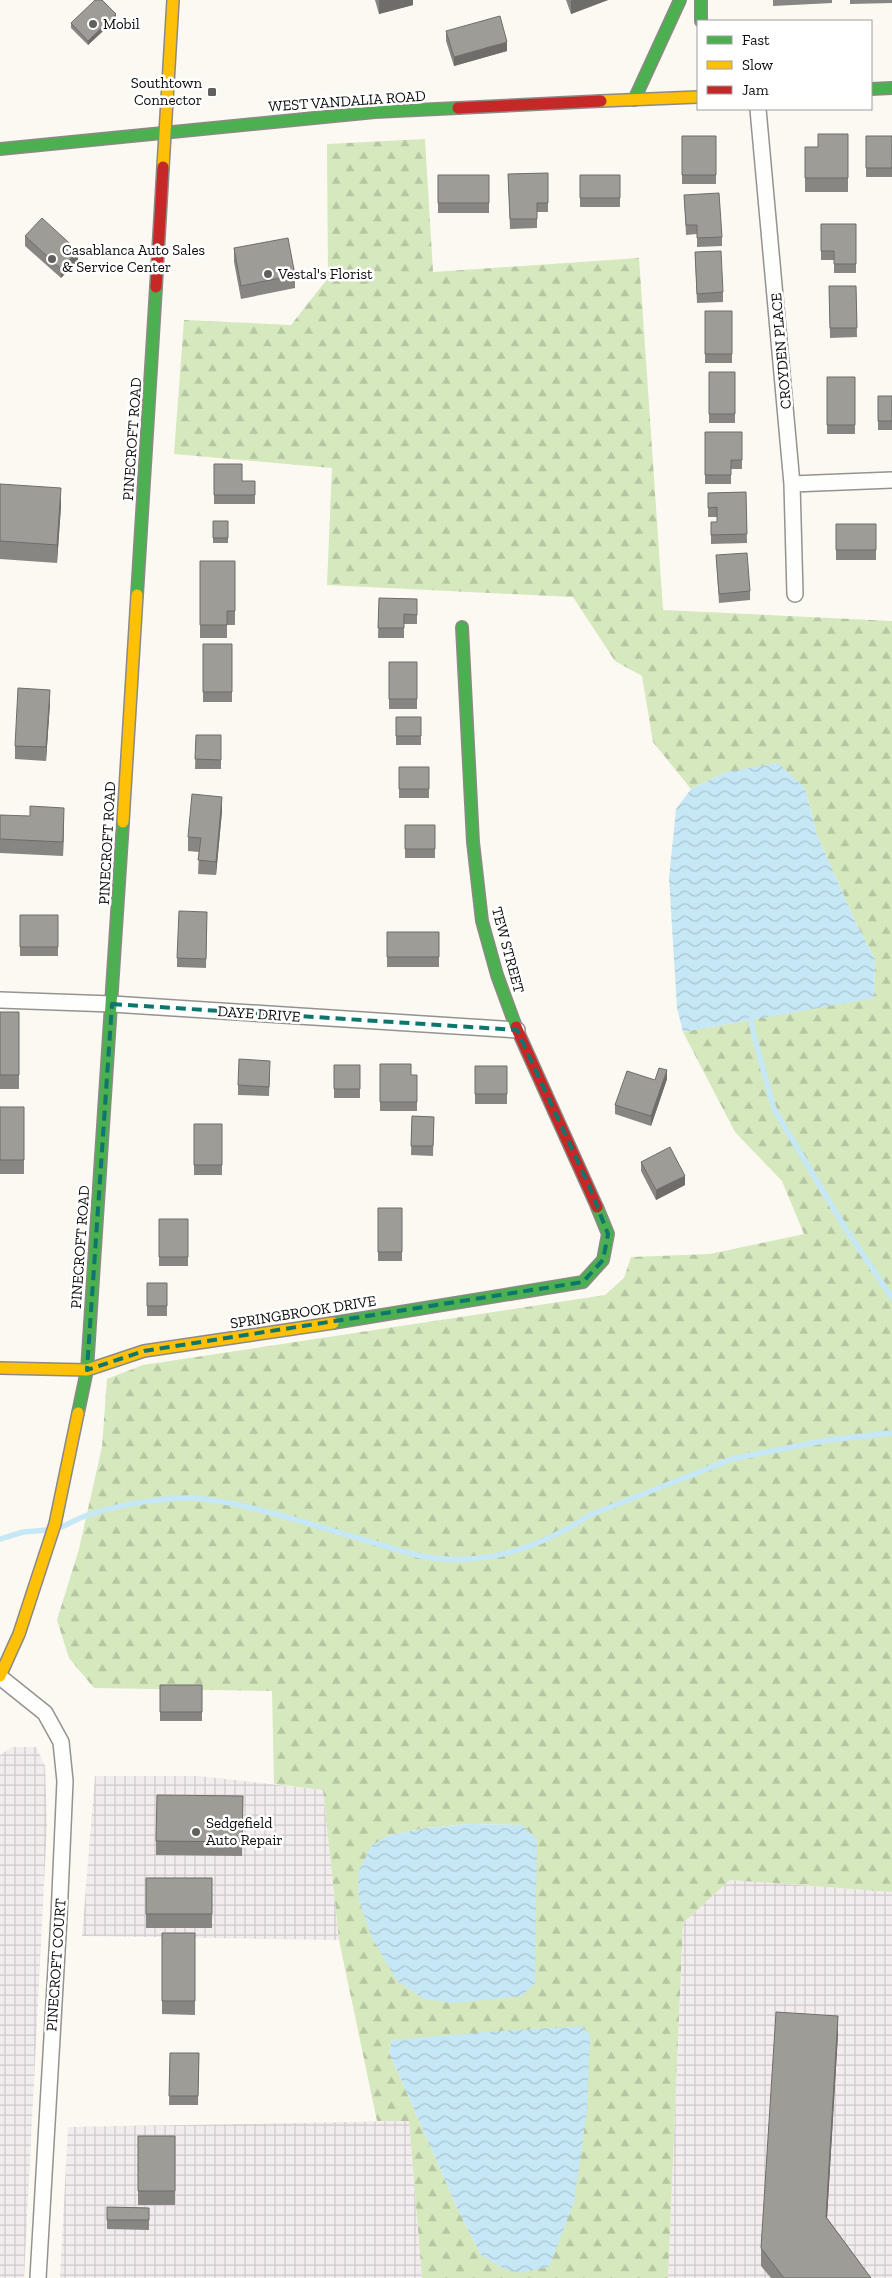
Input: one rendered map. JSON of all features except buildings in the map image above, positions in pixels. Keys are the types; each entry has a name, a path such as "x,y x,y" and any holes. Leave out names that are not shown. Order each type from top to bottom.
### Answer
{"street":[{"name":"PINECROFT ROAD","path":"0,1676 19,1634 55,1524 87,1370 112,1004 173,0"},
{"path":"634,100 680,0"},
{"path":"701,0 701,20"},
{"path":"872,89 892,88"},
{"name":"WEST VANDALIA ROAD","path":"0,149 165,131 375,112 697,97"},
{"name":"CROYDEN PLACE","path":"758,110 792,484 795,594"},
{"path":"792,484 892,480"},
{"name":"TEW STREET","path":"462,627 473,842 482,921 497,975 517,1030 590,1188 608,1234 603,1260"},
{"name":"DAYE DRIVE","path":"0,1000 112,1004 517,1030"},
{"name":"SPRINGBROOK DRIVE","path":"0,1368 87,1370 144,1350 310,1327 583,1282 603,1260"},
{"name":"PINECROFT COURT","path":"0,1676 45,1713 61,1742 65,1781 38,2278"}],"highlighted area":[{"path":"112,1004 517,1030 590,1188 608,1234 603,1260 583,1282 144,1351 87,1370"}],"shaded area":[{"path":"12,1747 36,1747 45,1766 47,1825 24,2278 0,2278 0,1755"},
{"path":"95,1776 199,1776 323,1790 339,1940 82,1936"},
{"path":"730,1880 892,1892 892,2278 668,2278 683,1923"},
{"path":"409,2121 422,2278 60,2278 68,2127"}],"green space":[{"path":"425,139 433,272 639,258 663,610 892,621 892,1892 730,1880 683,1923 668,2278 422,2278 409,2121 377,2121 339,1940 323,1790 274,1784 272,1691 94,1688 69,1658 57,1620 79,1549 102,1447 107,1379 143,1365 605,1295 624,1278 631,1257 710,1254 804,1234 782,1181 735,1132 683,1032 874,997 875,959 856,923 817,835 805,788 726,772 691,789 653,742 642,676 615,661 573,597 327,585 332,468 174,454 184,320 291,325 328,278 327,144","holes":["468,1824 522,1825 387,1836 426,1828","392,2040 481,2255 458,2210 389,2052"]}],"water":[{"path":"778,763 805,788 817,835 856,923 875,959 874,998 683,1032 677,1008 669,878 676,809 691,789 726,772"},
{"path":"468,1824 522,1825 537,1839 535,1983 522,1996 453,2003 424,1999 397,1981 371,1936 359,1900 358,1873 371,1846 387,1836 426,1828"},
{"path":"582,2026 590,2035 587,2111 574,2202 549,2267 520,2273 504,2269 481,2255 458,2210 389,2052 392,2040"}],"waterway":[{"path":"752,1014 751,1020 754,1036 774,1109 844,1226 892,1298"},
{"path":"61,1527 85,1516 112,1508 176,1498 204,1499 266,1511 418,1555 434,1558 476,1559 516,1551 535,1544 554,1536 590,1515 732,1459 828,1440 892,1433"},
{"path":"0,1539 23,1532 47,1530"}],"traffic: fast":[{"path":"634,100 680,0"},
{"path":"701,0 701,20"},
{"path":"872,89 892,88"},
{"path":"0,149 375,112 458,108"},
{"path":"137,595 156,287"},
{"path":"462,627 473,842 482,921 497,975 516,1027"},
{"path":"78,1413 87,1370 123,822"},
{"path":"333,1323 583,1282 603,1260 608,1234 597,1207"}],"traffic: slow":[{"path":"163,167 173,0"},
{"path":"601,101 697,97"},
{"path":"123,822 137,595"},
{"path":"0,1368 87,1370 144,1351 333,1323"},
{"path":"0,1676 19,1634 55,1524 78,1413"}],"traffic: jam":[{"path":"458,108 601,101"},
{"path":"156,287 163,167"},
{"path":"516,1027 597,1207"}],"place":[{"name":"Mobil","path":"93,24"},
{"name":"Southtown Connector","path":"212,92"},
{"name":"Casablanca Auto Sales & Service Center","path":"52,259"},
{"name":"Vestal's Florist","path":"268,274"},
{"name":"Sedgefield Auto Repair","path":"196,1832"}]}
